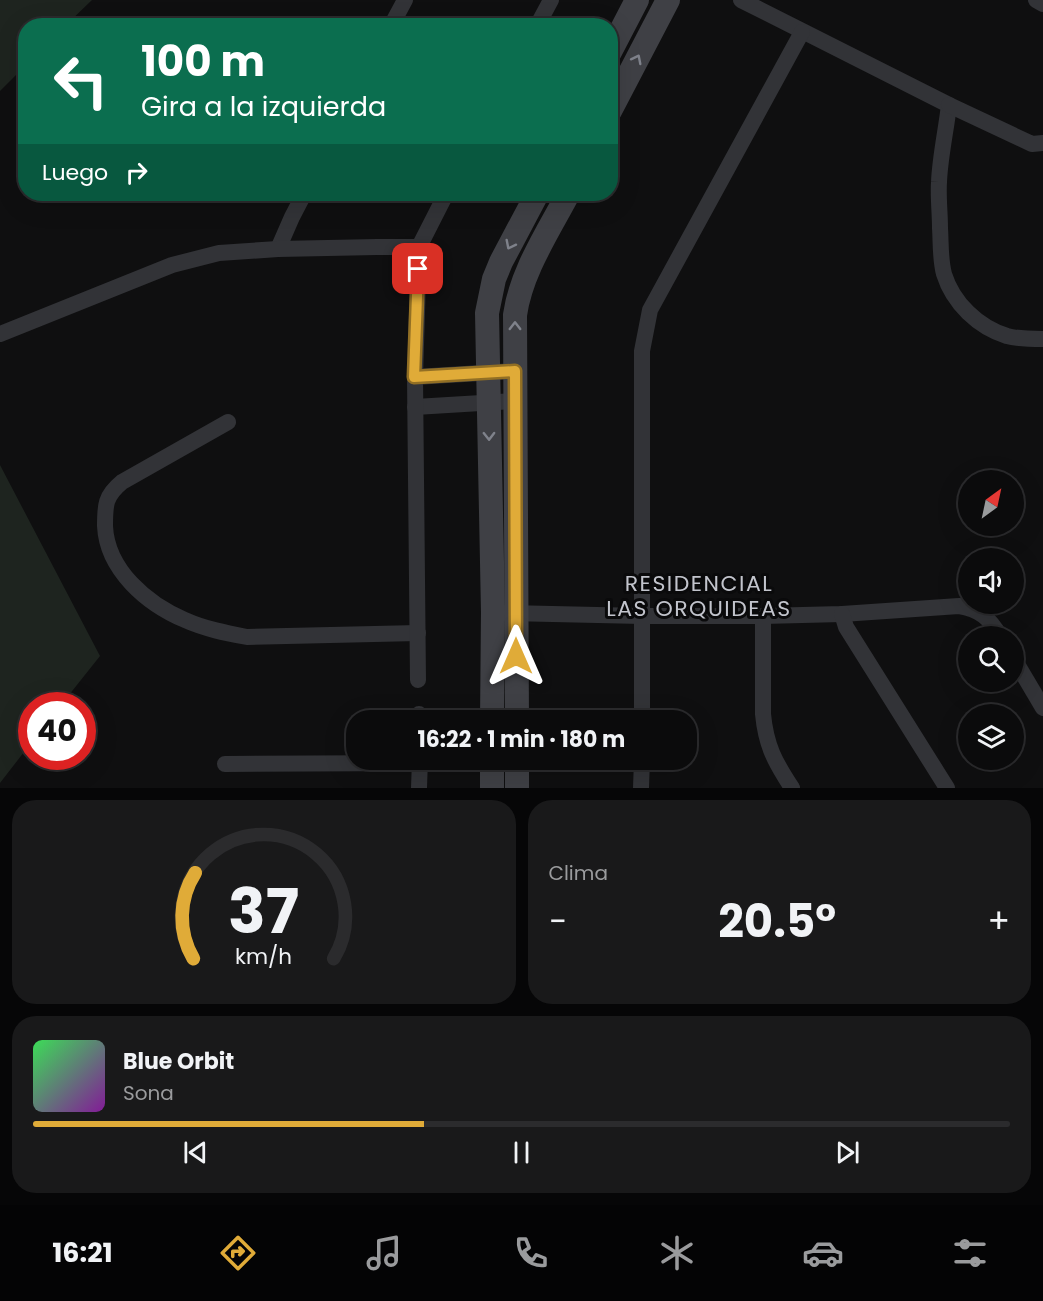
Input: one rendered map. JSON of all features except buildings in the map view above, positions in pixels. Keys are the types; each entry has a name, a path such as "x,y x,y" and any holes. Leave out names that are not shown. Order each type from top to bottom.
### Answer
{"street":[{"path":"395,18 405,0"},
{"path":"541,18 550,0"},
{"path":"618,37 638,0"},
{"path":"618,96 668,0"},
{"path":"741,0 949,105 1032,144 1043,143"},
{"path":"1036,0 1043,4"},
{"path":"642,710 642,351 650,310 802,32"},
{"path":"949,105 938,183 942,260 947,280 966,310 992,330 1024,339 1043,339"},
{"path":"278,249 300,201"},
{"path":"418,680 414,377 419,247 442,201"},
{"path":"516,710 504,613 489,403 488,313 501,262 533,201"},
{"path":"493,710 504,613 515,401 514,315 520,287 564,201"},
{"path":"0,334 172,265 219,252 419,247"},
{"path":"414,377 515,371"},
{"path":"415,406 515,401"},
{"path":"228,422 122,482 113,490 107,499 105,510 107,544 114,561 123,574 141,593 160,607 183,620 224,633 247,637 418,633"},
{"path":"504,613 763,616 842,614 959,606 985,615 994,626"},
{"path":"842,614 846,627 946,788"},
{"path":"763,616 764,726 777,766 792,788"},
{"path":"1024,677 1043,708"},
{"path":"225,764 346,762"},
{"path":"419,788 420,770"},
{"path":"492,770 492,788"},
{"path":"517,770 517,788"},
{"path":"641,788 642,770"}],"shaded area":[{"path":"0,0 92,0 73,18 18,18 18,73 0,91"},
{"path":"0,465 100,656 71,692 18,692 18,760 0,783"}],"district":[{"name":"RESIDENCIAL LAS ORQUIDEAS","path":"699,596"}],"route":[{"path":"418,269 414,377 515,371 516,656"}]}
